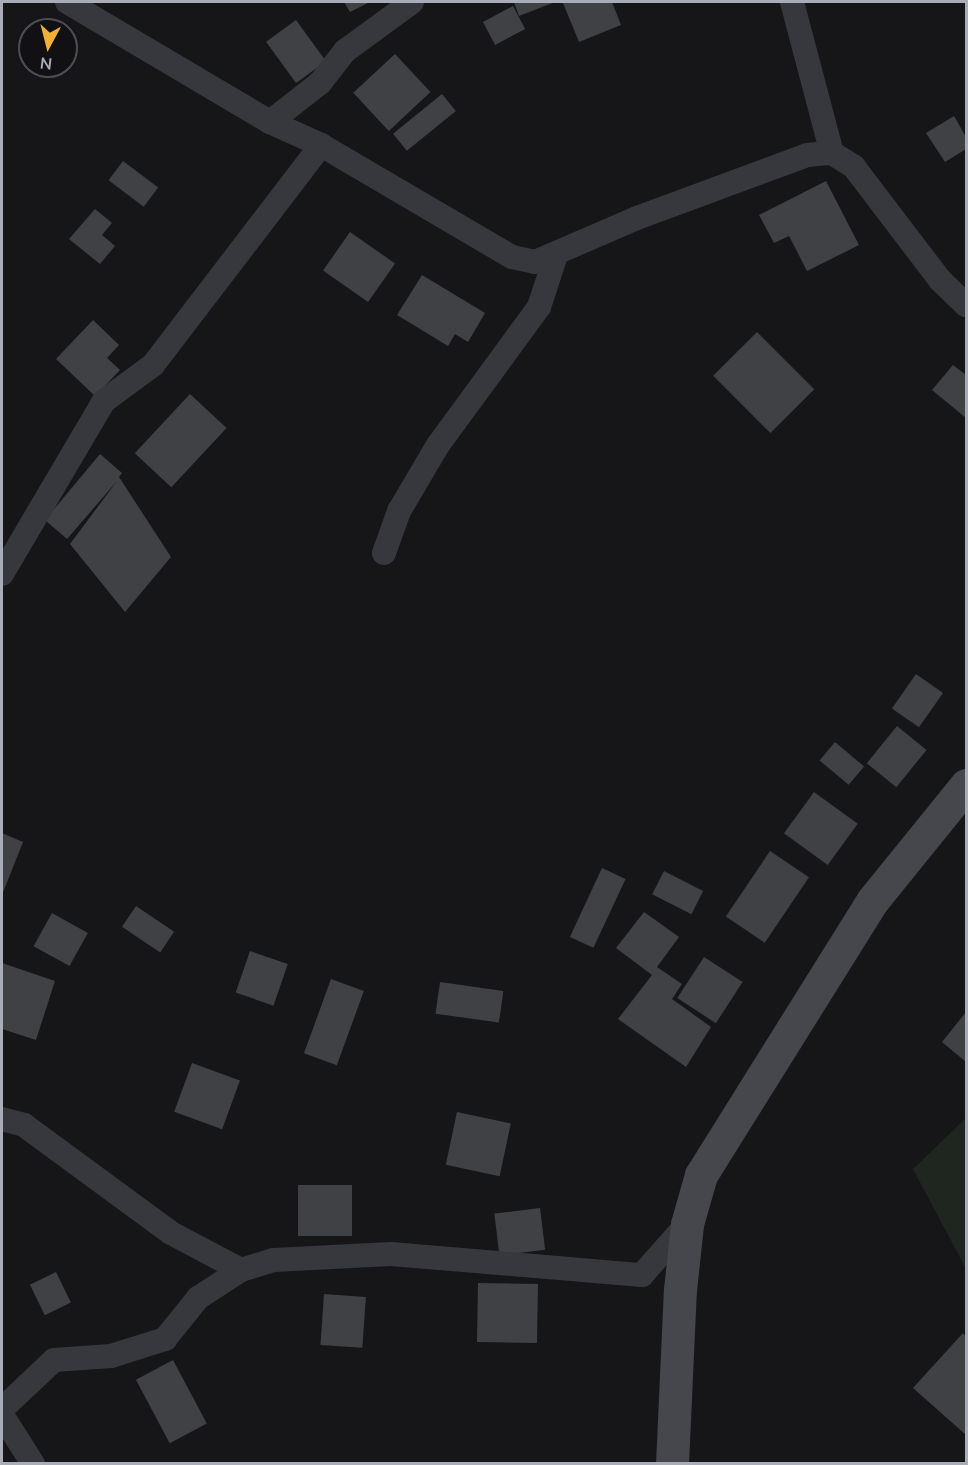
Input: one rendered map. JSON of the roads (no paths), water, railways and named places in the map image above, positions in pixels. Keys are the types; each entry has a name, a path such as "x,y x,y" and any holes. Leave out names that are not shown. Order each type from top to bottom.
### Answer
{"street":[{"path":"67,2 270,122 321,145 512,257 535,262 556,255 637,218 807,155 832,153 854,167 940,280 966,305"},
{"path":"270,122 320,82 345,51 412,2"},
{"path":"792,2 832,153"},
{"path":"2,574 104,401 153,365 321,145"},
{"path":"384,553 399,511 438,445 539,307 556,255"},
{"path":"672,1464 687,1224 701,1175 861,920 966,785"},
{"path":"2,1119 24,1125 171,1233 241,1270"},
{"path":"2,1409 54,1360 111,1356 165,1339 198,1298 241,1270 273,1260 391,1254 642,1275 687,1224"},
{"path":"2,1415 33,1464"}]}
